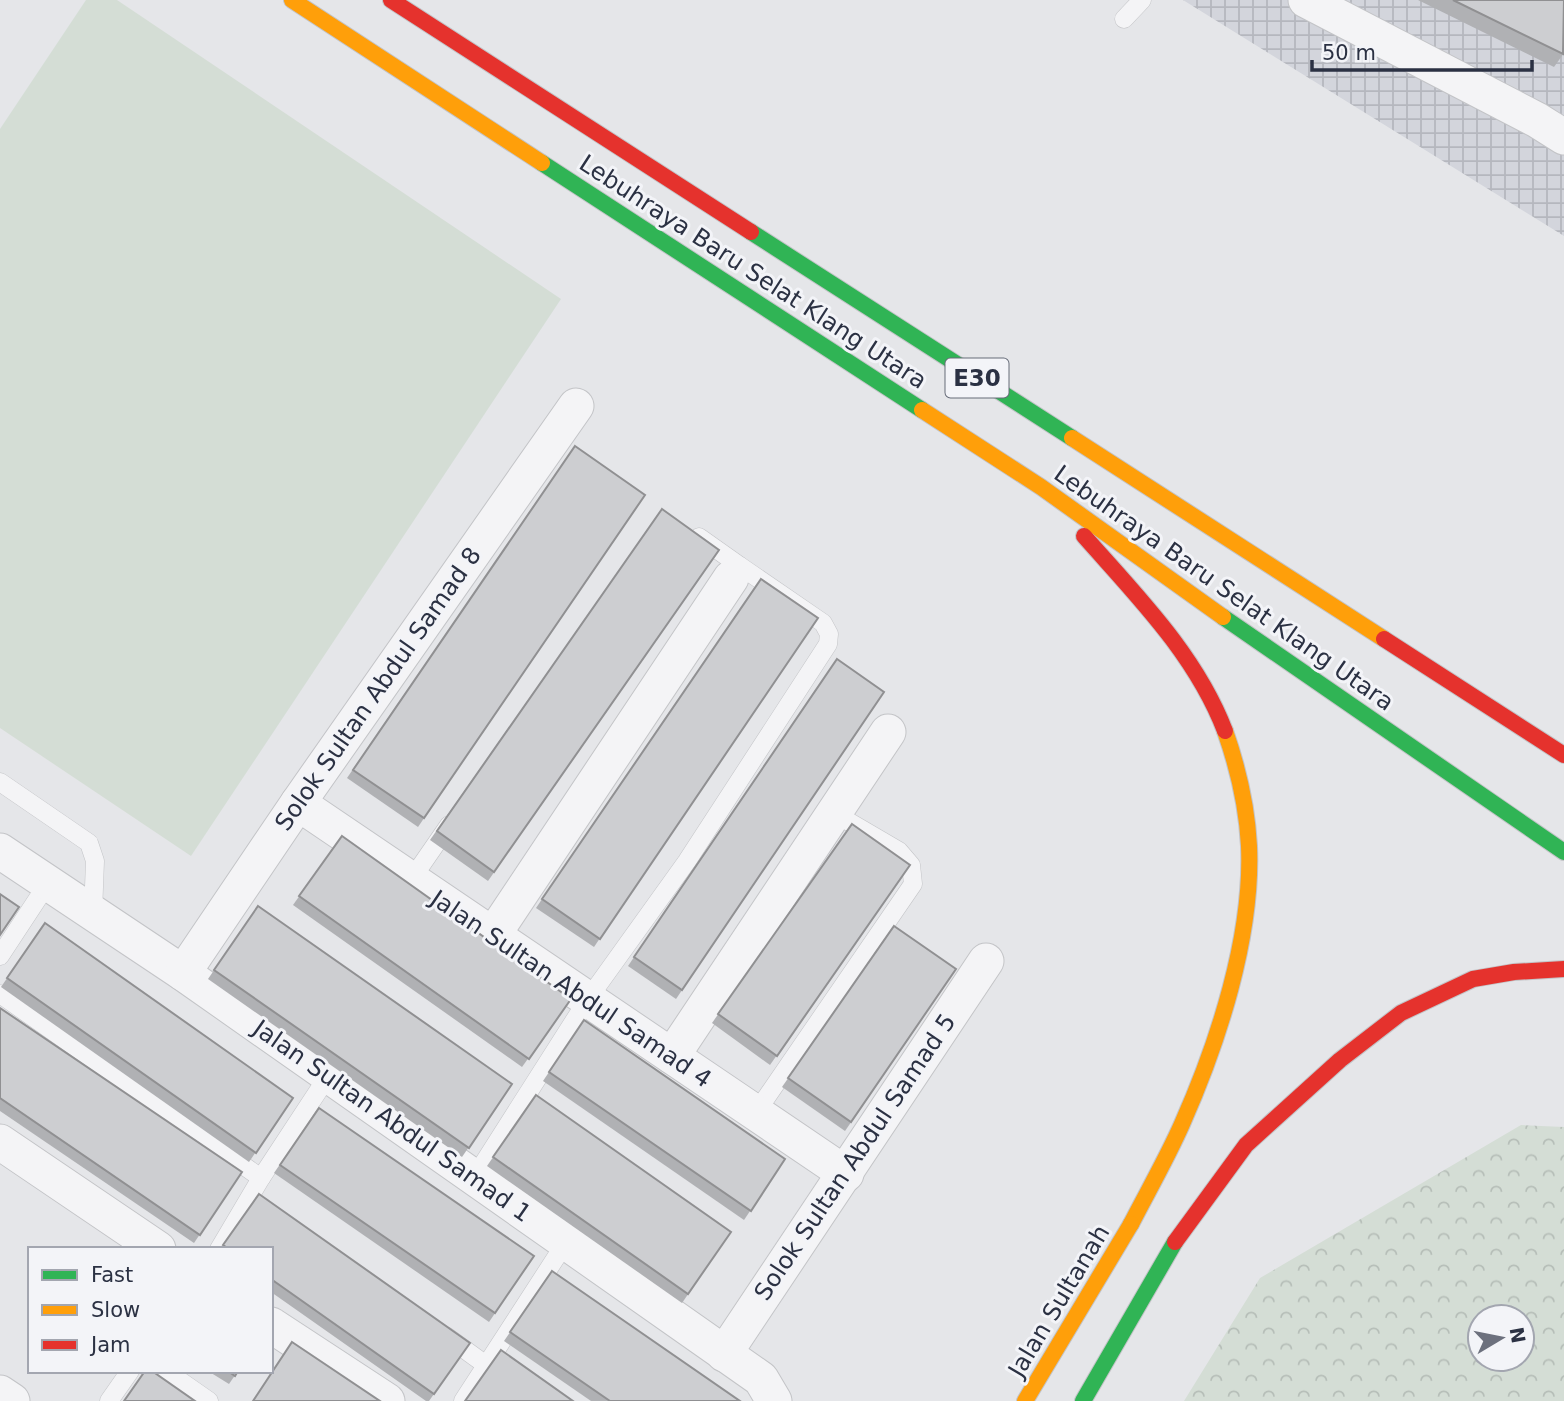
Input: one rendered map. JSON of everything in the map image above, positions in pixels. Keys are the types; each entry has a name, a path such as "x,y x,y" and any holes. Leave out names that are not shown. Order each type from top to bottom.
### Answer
{"main road":[{"name":"Lebuhraya Baru Selat Klang Utara","path":"292,0 1041,487 1235,626 1564,852"},
{"name":"Lebuhraya Baru Selat Klang Utara","path":"391,0 1564,755"},
{"name":"Jalan Sultanah","path":"1026,1401 1131,1224 1187,1111 1216,1032 1243,929 1250,861 1242,789 1220,719 1178,645 1041,487"},
{"path":"1083,1401 1175,1242 1246,1146 1340,1060 1401,1013 1473,979 1514,972 1564,969"}],"street":[{"path":"1306,0 1537,120 1564,137"},
{"name":"Solok Sultan Abdul Samad 8","path":"183,974 298,803 576,405"},
{"path":"493,935 735,572"},
{"path":"672,1056 888,732"},
{"name":"Jalan Sultan Abdul Samad 4","path":"298,803 846,1174"},
{"name":"Jalan Sultan Abdul Samad 1","path":"0,851 183,974 761,1379 774,1401"},
{"name":"Solok Sultan Abdul Samad 5","path":"724,1354 986,961"},
{"path":"0,1142 155,1247"},
{"path":"273,1326 387,1401"},
{"path":"0,1393 12,1401"}],"lane":[{"path":"1124,19 1142,0"},
{"path":"474,1178 588,999 687,861 828,644 829,634 823,623 735,572 691,531 681,528"},
{"path":"0,782 89,843 95,861 93,913"},
{"path":"411,880 458,813"},
{"path":"755,1114 913,884 911,864 899,851 834,813"},
{"path":"0,956 48,883"},
{"path":"0,994 261,1178"},
{"path":"221,1247 256,1200 261,1178 328,1076"},
{"path":"463,1401 495,1359 566,1242"},
{"path":"433,1327 495,1359"},
{"path":"109,1401 129,1373"},
{"path":"169,1373 209,1401"}],"shaded area":[{"path":"1183,0 1564,0 1564,236"}],"green space":[{"path":"86,0 117,0 561,299 191,856 0,728 0,129"},
{"path":"1521,1125 1564,1127 1564,1401 1184,1401 1260,1278"}],"building":[{"path":"1453,0 1564,0 1563,54"},
{"path":"575,446 645,495 424,818 353,770"},
{"path":"662,509 719,550 494,872 437,831"},
{"path":"761,579 818,618 600,939 542,899"},
{"path":"837,659 884,692 682,990 634,957"},
{"path":"852,824 910,865 777,1056 718,1014"},
{"path":"342,836 571,999 529,1059 299,896"},
{"path":"0,894 19,907 0,935"},
{"path":"258,906 512,1084 469,1148 214,970"},
{"path":"45,923 293,1098 256,1153 7,978"},
{"path":"894,926 956,969 851,1122 788,1078"},
{"path":"0,1008 242,1172 200,1235 0,1098"},
{"path":"584,1020 785,1159 751,1211 549,1072"},
{"path":"536,1095 731,1232 688,1294 493,1157"},
{"path":"319,1108 534,1256 495,1313 280,1165"},
{"path":"259,1194 470,1343 434,1394 273,1280 273,1247 223,1245"},
{"path":"552,1271 740,1401 610,1401 510,1332"},
{"path":"292,1342 380,1401 253,1401"},
{"path":"501,1350 573,1401 465,1401"},
{"path":"144,1373 155,1373 195,1401 124,1401"}],"traffic: fast":[{"path":"542,163 922,410"},
{"path":"751,232 1072,438"},
{"path":"1223,617 1564,852"},
{"path":"1083,1401 1175,1242"}],"traffic: slow":[{"path":"292,0 542,163"},
{"path":"922,410 1041,487 1223,617"},
{"path":"1072,438 1384,639"},
{"path":"1131,1224 1170,1149 1195,1092 1220,1024 1239,952 1249,880 1249,846 1241,788 1225,731"},
{"path":"1025,1401 1131,1224"}],"traffic: jam":[{"path":"391,0 751,232"},
{"path":"1084,536 1182,652 1213,703 1225,731"},
{"path":"1384,639 1564,755"},
{"path":"1175,1242 1246,1145 1340,1060 1401,1013 1473,979 1514,972 1564,969"}]}
